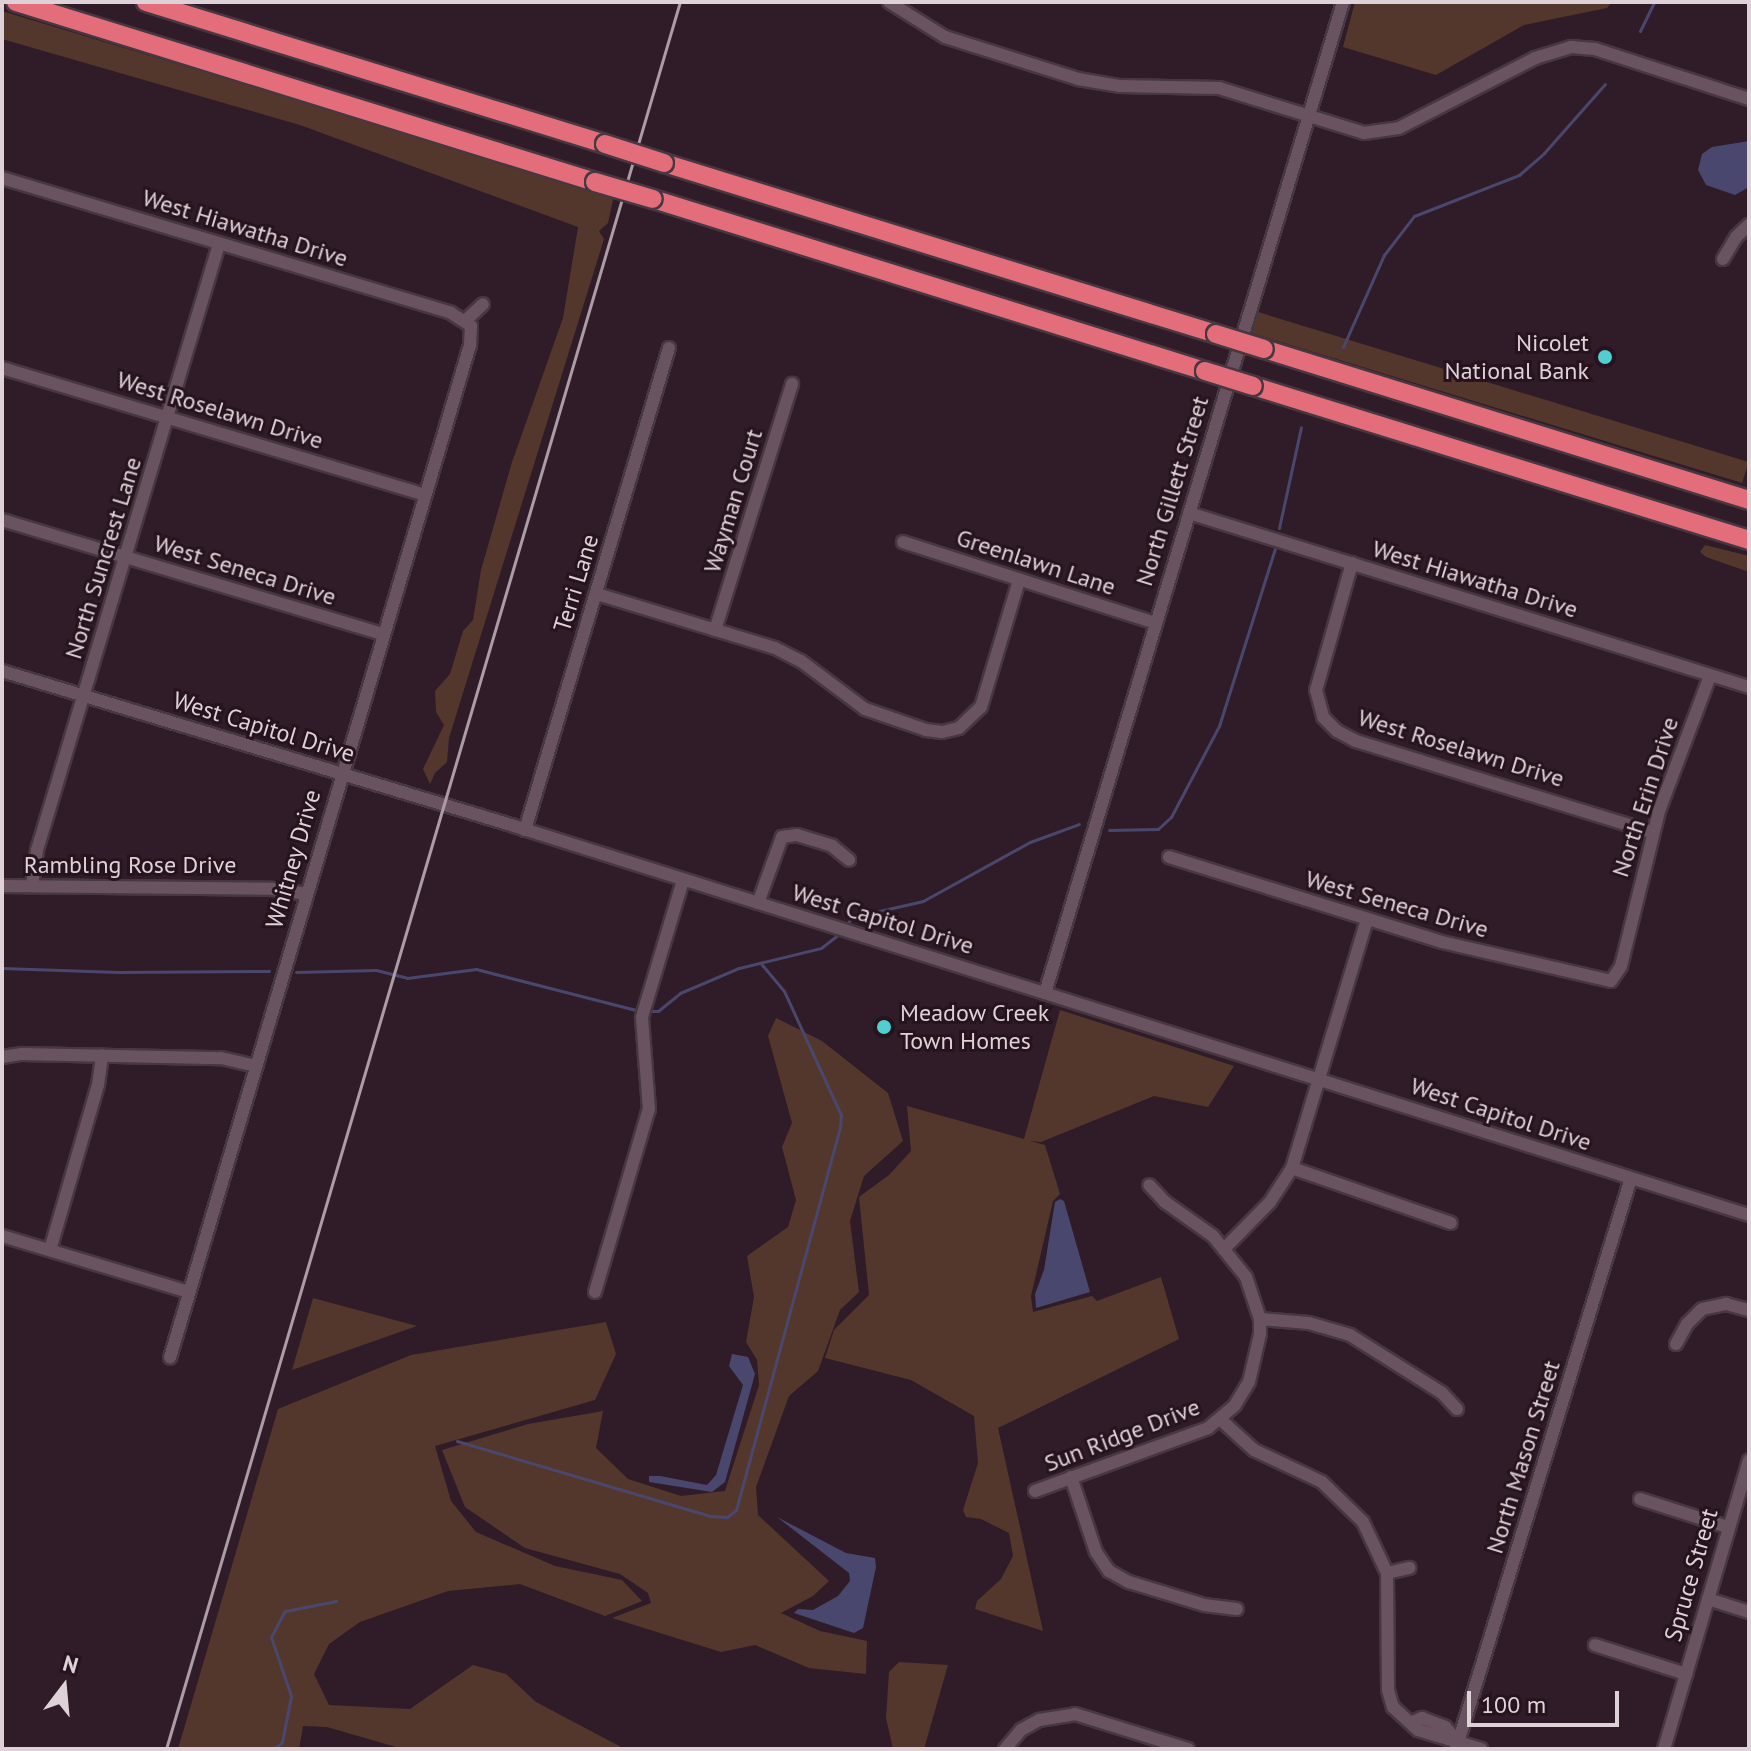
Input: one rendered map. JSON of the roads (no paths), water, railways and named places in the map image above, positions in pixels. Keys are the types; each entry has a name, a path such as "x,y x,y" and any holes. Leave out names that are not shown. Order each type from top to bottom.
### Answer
{"highway":[{"path":"16,2 1749,540"},
{"path":"146,2 1749,500"}],"street":[{"path":"889,2 945,37 1078,79 1120,86 1219,88 1364,133 1390,132 1535,58 1571,47 1595,49 1749,99"},
{"name":"North Gillett Street","path":"1045,993 1343,2"},
{"name":"West Hiawatha Drive","path":"2,178 469,323"},
{"path":"1723,259 1727,249 1749,225"},
{"name":"North Suncrest Lane","path":"32,886 37,850 219,244"},
{"path":"469,323 483,304"},
{"name":"Whitney Drive","path":"170,1358 470,345 469,323"},
{"name":"Terri Lane","path":"525,830 669,348"},
{"name":"West Roselawn Drive","path":"2,368 425,495"},
{"name":"Wayman Court","path":"715,630 792,384"},
{"name":"West Hiawatha Drive","path":"1189,513 1749,687"},
{"name":"West Seneca Drive","path":"2,520 383,634"},
{"name":"Greenlawn Lane","path":"903,542 1156,623"},
{"name":"West Roselawn Drive","path":"1352,563 1317,683 1319,709 1337,731 1356,741 1652,832"},
{"path":"597,594 787,653 852,701 875,714 926,730 951,730 968,722 981,707 1019,580"},
{"name":"West Capitol Drive","path":"2,671 525,830 1749,1215"},
{"name":"North Erin Drive","path":"1614,979 1621,966 1652,832 1710,676"},
{"path":"758,903 782,837 797,835 832,846 849,860"},
{"name":"West Seneca Drive","path":"1169,857 1367,920 1600,981 1614,979"},
{"path":"595,1292 649,1109 644,1011 683,880"},
{"name":"Rambling Rose Drive","path":"2,886 272,889 306,894"},
{"path":"1224,1249 1270,1202 1292,1168 1367,920"},
{"path":"2,1057 102,1055 221,1058 255,1066"},
{"path":"50,1250 98,1085 102,1055"},
{"path":"1292,1168 1451,1223"},
{"name":"North Mason Street","path":"1457,1745 1631,1178"},
{"name":"Sun Ridge Drive","path":"1035,1491 1190,1435 1220,1419 1235,1405 1249,1382 1258,1345 1260,1319 1246,1277 1224,1249 1149,1185"},
{"path":"2,1236 189,1292"},
{"path":"1676,1344 1687,1324 1702,1309 1726,1304 1749,1310"},
{"path":"1260,1319 1309,1323 1350,1335 1442,1393 1457,1409"},
{"path":"1220,1419 1254,1450 1308,1474 1338,1495 1371,1535 1387,1573 1390,1625 1388,1690 1396,1712 1412,1722 1422,1718 1445,1727 1457,1745 1481,1749"},
{"name":"Spruce Street","path":"1664,1749 1749,1460"},
{"path":"1071,1477 1096,1552 1109,1571 1129,1582 1204,1605 1237,1609"},
{"path":"1640,1499 1728,1527"},
{"path":"1387,1573 1409,1568"},
{"path":"1708,1599 1749,1612"},
{"path":"1595,1645 1686,1674"},
{"path":"1005,1749 1021,1730 1039,1720 1075,1714 1188,1749"}],"waterway":[{"path":"1640,31 1654,2"},
{"path":"1343,347 1384,255 1414,216 1519,175 1544,153 1605,84"},
{"path":"1279,528 1301,427"},
{"path":"1109,830 1158,829 1171,817 1219,726 1275,548"},
{"path":"844,927 853,917 923,901 1030,842 1079,824"},
{"path":"647,1011 658,1011 680,993 739,968 821,948 840,933"},
{"path":"457,1441 711,1516 727,1517 736,1510 841,1115 784,991 761,964"},
{"path":"2,968 118,972 269,971"},
{"path":"296,972 376,970 407,978 476,969 639,1011"},
{"path":"274,1749 282,1742 291,1696 271,1637 285,1611 336,1601"}],"railway":[{"path":"166,1749 680,2"}],"place":[{"name":"Nicolet National Bank","path":"1605,357"},
{"name":"Meadow Creek Town Homes","path":"884,1027"}]}
